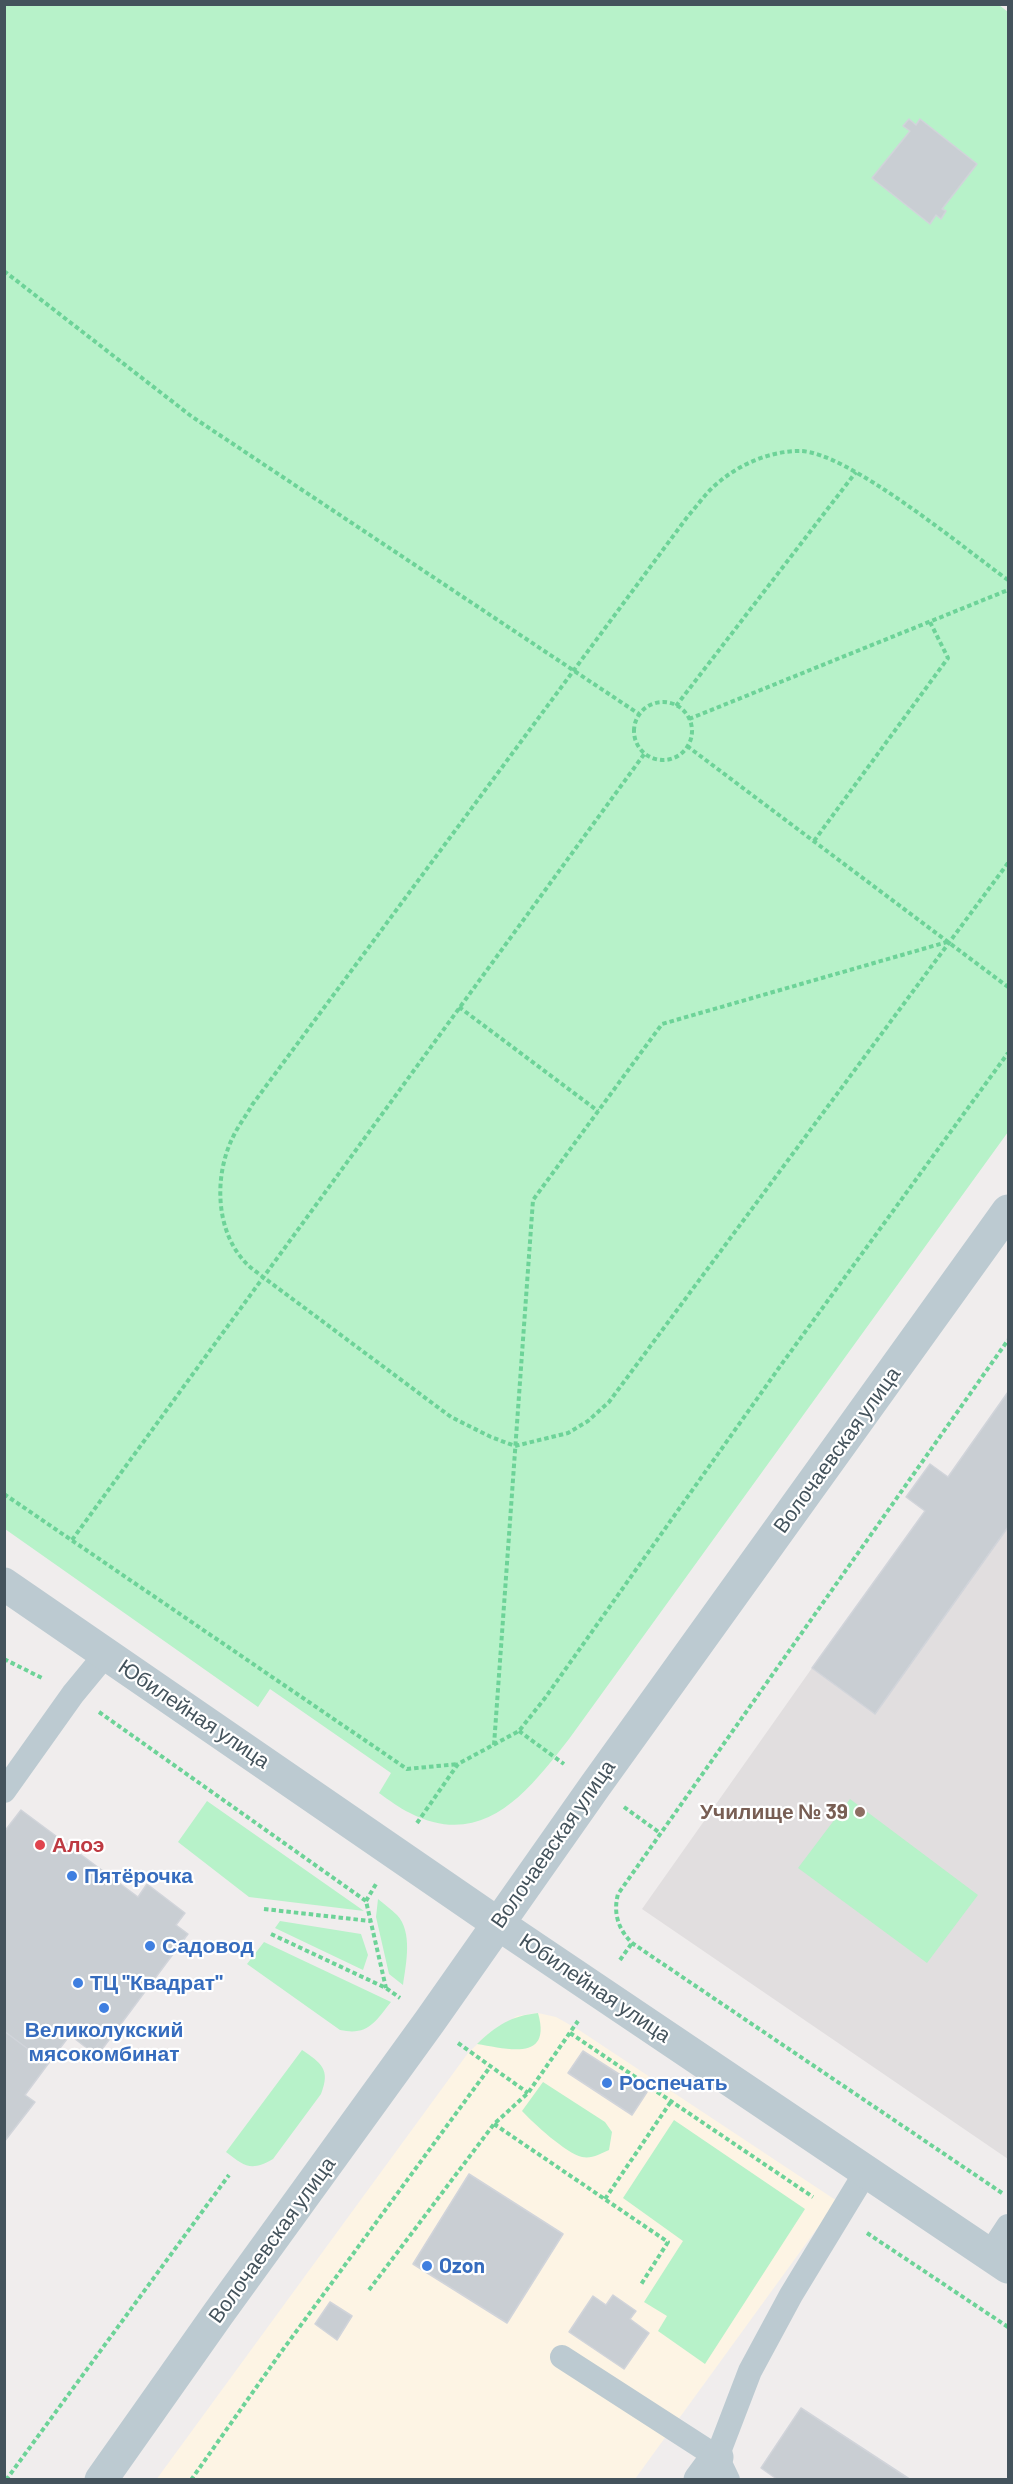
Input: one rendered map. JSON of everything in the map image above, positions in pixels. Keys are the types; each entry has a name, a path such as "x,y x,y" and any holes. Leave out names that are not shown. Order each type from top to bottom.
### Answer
{"street":[{"name":"Волочаевская улица","path":"101,2480 430,2021 497,1923 1007,1217"},
{"name":"Юбилейная улица","path":"4,1584 397,1852 497,1923 999,2261"}],"lane":[{"path":"5,1791 73,1694 106,1654"},
{"path":"561,2357 715,2472 750,2371 791,2295 867,2170"},
{"path":"999,2261 1008,2226"}],"path":[{"path":"4,271 190,416 639,714"},
{"path":"1008,580 880,487 827,457 801,450 774,454 746,465 718,482 688,516 259,1096 232,1138 222,1167 220,1205 228,1237 244,1262 262,1277 451,1417 490,1437 515,1446 568,1433 588,1421 609,1402 1008,863"},
{"path":"676,706 856,472"},
{"path":"689,719 1008,590"},
{"path":"814,841 948,658 930,622"},
{"path":"659,702 676,706 689,719 691,736 687,746 678,755 667,759 655,758 645,753 635,737 635,725 639,714 648,706 659,702"},
{"path":"687,746 1008,987"},
{"path":"72,1540 645,753"},
{"path":"494,1745 533,1200 662,1024 948,942"},
{"path":"459,1007 598,1111"},
{"path":"4,1494 407,1769 458,1764 519,1731 545,1698 781,1365 1008,1053"},
{"path":"1008,1340 624,1885 618,1894 615,1906 623,1934 632,1943 1008,2198"},
{"path":"4,1659 73,1694 366,1901"},
{"path":"270,1934 386,1988 366,1901 458,1764"},
{"path":"264,1909 370,1922"},
{"path":"369,2290 494,2124 528,2093 570,2033 840,2216 1008,2326"},
{"path":"191,2480 279,2355 490,2067"},
{"path":"605,2199 672,2100"},
{"path":"494,2124 668,2242 640,2286"},
{"path":"6,2480 229,2175"}],"shaded area":[{"name":"Училище № 39","path":"1008,1525 1008,2159 642,1909 812,1668 875,1714"},
{"path":"538,2013 556,2017 579,2030 837,2201 635,2479 156,2480 468,2053 489,2033 517,2016"}],"green space":[{"path":"5,5 999,5 1008,12 1008,1132 569,1739 521,1795 482,1820 460,1825 436,1823 402,1809 379,1793 391,1773 270,1689 258,1707 5,1529"},
{"path":"850,1799 978,1895 927,1963 798,1868"},
{"path":"207,1801 364,1911 249,1897 178,1842"},
{"path":"378,1899 397,1915 405,1930 407,1949 403,1985 389,1974 376,1917"},
{"path":"280,1921 361,1934 368,1955 363,1970 275,1928"},
{"path":"264,1942 391,2002 370,2026 358,2031 340,2030 247,1964"},
{"path":"538,2013 541,2029 539,2039 533,2046 514,2049 477,2044 505,2023 520,2016"},
{"path":"302,2050 322,2068 325,2078 321,2094 273,2159 253,2166 243,2164 226,2152"},
{"path":"543,2082 605,2122 612,2132 609,2150 596,2156 582,2157 550,2137 527,2117 522,2111"},
{"path":"674,2120 805,2209 705,2364 658,2331 667,2316 644,2302 683,2241 623,2198"}],"building":[{"path":"909,119 916,125 920,119 977,164 942,209 946,211 941,219 936,215 930,224 872,178 910,131 903,126"},
{"path":"1008,1392 1008,1527 875,1714 812,1668 925,1511 906,1497 930,1464 948,1477"},
{"name":"ТЦ \"Квадрат\"","path":"21,1810 138,1897 147,1884 185,1913 176,1925 188,1934 97,2056 70,2035 48,2064 4,2031 4,1832"},
{"path":"4,2031 48,2064 25,2095 35,2102 4,2142"},
{"name":"Роспечать","path":"583,2051 647,2092 632,2115 568,2073"},
{"path":"469,2174 563,2234 507,2323 413,2264"},
{"path":"613,2295 636,2311 630,2319 649,2333 624,2369 569,2332 593,2296 606,2305"},
{"path":"330,2302 352,2316 337,2340 315,2324"},
{"path":"801,2408 911,2480 778,2480 761,2468"}],"place":[{"name":"Училище № 39","path":"860,1812"},
{"name":"Алоэ","path":"40,1845"},
{"name":"Пятёрочка","path":"72,1876"},
{"name":"Садовод","path":"150,1946"},
{"name":"ТЦ \"Квадрат\"","path":"78,1983"},
{"name":"Великолукский мясокомбинат","path":"104,2008"},
{"name":"Роспечать","path":"607,2083"},
{"name":"Ozon","path":"427,2266"}]}
